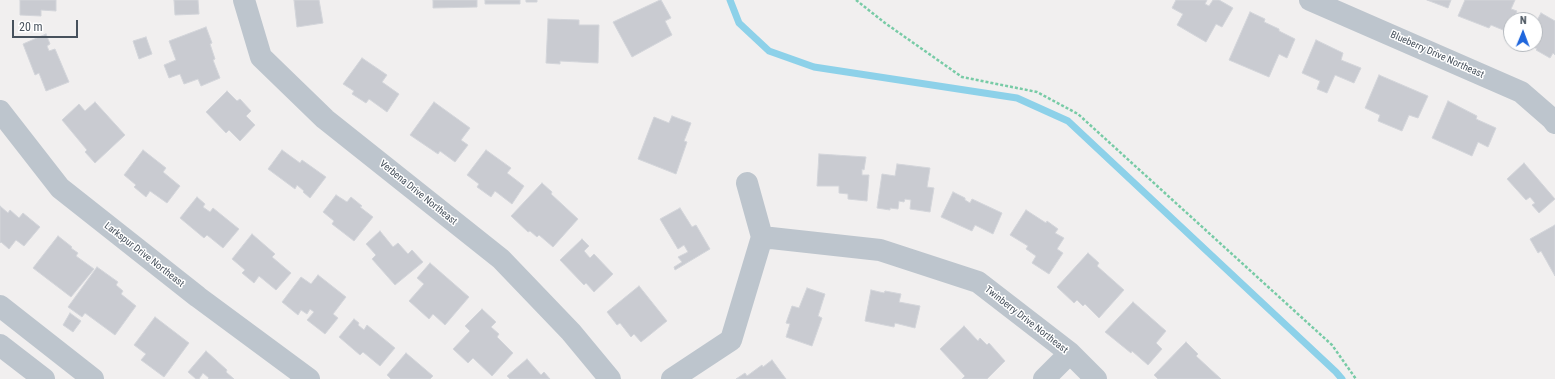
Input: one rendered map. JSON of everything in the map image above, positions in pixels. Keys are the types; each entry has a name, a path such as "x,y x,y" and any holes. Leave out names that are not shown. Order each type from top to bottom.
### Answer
{"street":[{"name":"Verbena Drive Northeast","path":"244,0 261,57 325,119 501,259 571,332 610,379"},
{"name":"Blueberry Drive Northeast","path":"1310,0 1521,92 1555,123"},
{"name":"Larkspur Drive Northeast","path":"0,111 60,188 198,298 309,379"},
{"path":"672,379 731,340 762,237 747,183"},
{"name":"Twinberry Drive Northeast","path":"762,237 880,250 978,282 1070,353 1096,379"},
{"path":"0,306 93,379"},
{"path":"0,345 44,379"},
{"path":"1044,379 1070,353"}],"path":[{"path":"856,0 962,77 1037,92 1078,114 1332,345 1356,379"}],"building":[{"path":"20,0 56,0 56,11 41,10 41,16 20,15"},
{"path":"174,0 198,0 199,14 175,15"},
{"path":"294,0 319,0 323,23 297,27"},
{"path":"433,0 477,0 477,7 433,8"},
{"path":"485,0 520,0 520,4 485,4"},
{"path":"526,0 537,0 537,2 526,2"},
{"path":"660,0 671,18 665,21 672,35 632,57 613,22"},
{"path":"1176,0 1207,0 1205,4 1209,6 1213,0 1219,0 1233,8 1222,27 1216,24 1206,42 1177,25 1183,14 1172,8"},
{"path":"1427,0 1451,0 1448,8"},
{"path":"1465,0 1515,0 1511,9 1517,11 1503,12 1503,30 1491,25 1489,28 1458,16"},
{"path":"1250,12 1265,19 1264,22 1295,39 1287,58 1279,54 1269,77 1229,60"},
{"path":"1543,14 1555,21 1555,55 1553,53 1550,58 1540,52 1543,52"},
{"path":"548,19 579,20 579,25 599,25 598,63 560,61 560,64 546,63"},
{"path":"206,27 212,43 210,44 215,59 213,60 220,78 201,86 198,79 184,84 180,74 169,78 164,65 176,60 169,41"},
{"path":"46,34 50,44 47,46 49,51 55,49 69,82 46,91 39,73 35,75 23,44"},
{"path":"146,37 152,54 139,59 133,41"},
{"path":"1316,40 1343,53 1341,60 1361,68 1354,83 1335,75 1327,93 1317,89 1320,81 1302,73"},
{"path":"362,58 387,75 382,82 399,94 387,112 369,99 366,103 352,94 354,91 343,84"},
{"path":"1379,75 1428,96 1418,118 1409,115 1402,131 1378,121 1380,115 1365,108"},
{"path":"227,91 237,101 240,99 251,111 246,116 255,125 240,141 229,130 226,133 206,112"},
{"path":"1448,101 1477,116 1476,119 1496,128 1488,147 1478,142 1472,156 1432,138"},
{"path":"95,102 125,135 95,163 85,152 87,150 62,120 79,104 85,111"},
{"path":"434,102 470,128 461,140 468,145 455,162 440,151 438,154 410,135"},
{"path":"672,116 691,123 684,141 687,142 676,174 638,159 654,117 669,123"},
{"path":"143,150 166,168 163,172 180,186 167,203 150,191 146,197 134,187 136,185 124,175"},
{"path":"282,150 300,163 302,160 326,177 310,198 297,185 295,189 268,169"},
{"path":"486,150 511,168 507,173 524,186 512,204 495,191 491,197 477,187 479,184 467,175"},
{"path":"819,154 866,157 864,170 862,169 862,175 869,175 867,201 848,199 848,194 839,193 839,186 817,186"},
{"path":"1524,163 1555,199 1539,213 1532,205 1535,203 1530,197 1526,200 1507,179"},
{"path":"897,164 930,168 927,187 934,188 930,212 910,209 911,200 905,199 904,202 899,201 898,209 890,208 890,210 877,208 882,174 895,176"},
{"path":"542,183 552,192 551,194 578,219 553,247 539,235 537,237 530,231 528,232 511,216"},
{"path":"953,192 965,198 965,200 970,203 972,199 1002,213 993,234 975,225 972,231 941,217"},
{"path":"336,195 347,202 351,197 362,206 360,207 373,217 354,241 332,224 334,221 323,212"},
{"path":"197,197 205,204 203,207 210,212 213,208 239,229 223,248 207,235 204,238 180,218"},
{"path":"0,206 8,213 10,210 19,218 23,213 40,227 24,246 16,240 9,249 1,242 0,243"},
{"path":"680,208 692,227 696,225 710,249 675,270 674,267 682,262 678,257 688,252 684,245 678,249 660,219"},
{"path":"1026,210 1046,223 1047,221 1058,229 1055,233 1064,238 1057,249 1063,253 1049,274 1032,263 1036,256 1026,249 1028,246 1010,235"},
{"path":"1555,225 1555,276 1541,251 1538,253 1530,239"},
{"path":"380,231 393,247 398,243 408,254 412,250 423,262 395,285 372,259 376,255 366,244"},
{"path":"252,234 275,254 272,257 291,273 276,290 259,276 254,283 242,273 245,270 232,259"},
{"path":"58,236 78,253 76,256 94,269 71,297 33,268"},
{"path":"582,239 589,246 584,251 590,258 594,254 613,274 594,292 586,283 584,285 560,260"},
{"path":"1088,253 1099,263 1097,266 1124,290 1099,318 1085,304 1083,306 1077,300 1074,303 1057,287"},
{"path":"430,263 469,297 445,325 433,314 429,319 409,301 424,284 417,278"},
{"path":"97,267 118,282 116,285 123,291 121,294 136,306 115,335 85,313 82,317 68,307"},
{"path":"318,275 346,297 333,314 338,318 325,334 307,320 314,312 310,309 307,314 301,310 298,315 282,302 301,277 311,284"},
{"path":"639,286 667,321 641,342 634,334 631,337 620,323 617,325 607,312"},
{"path":"807,288 825,294 818,316 822,318 812,346 786,337 790,324 786,323 792,306 799,308"},
{"path":"871,290 884,293 885,291 901,294 899,302 920,306 915,328 895,323 894,327 865,321"},
{"path":"1133,302 1166,331 1156,343 1162,349 1148,365 1132,351 1131,353 1105,332"},
{"path":"482,309 496,322 491,327 499,334 497,337 513,353 492,376 473,358 468,363 453,349 470,331 465,326"},
{"path":"70,313 81,321 73,332 63,325"},
{"path":"155,317 189,343 164,377 141,360 146,354 134,345"},
{"path":"354,319 364,330 367,325 395,348 380,366 363,352 360,355 339,337"},
{"path":"964,326 978,341 980,338 987,345 989,343 1005,361 987,379 962,379 965,376 940,349"},
{"path":"1186,342 1198,354 1196,356 1221,379 1158,379 1154,375"},
{"path":"206,351 227,370 226,372 234,379 208,379 209,378 203,373 199,379 196,379 188,372"},
{"path":"406,353 433,376 430,379 391,379 387,375"},
{"path":"527,359 541,375 544,372 550,379 510,379 507,376"},
{"path":"772,360 786,379 736,379 745,373 747,376"}],"waterway":[{"path":"730,0 739,23 769,51 814,67 1017,98 1068,121 1342,379"}]}
